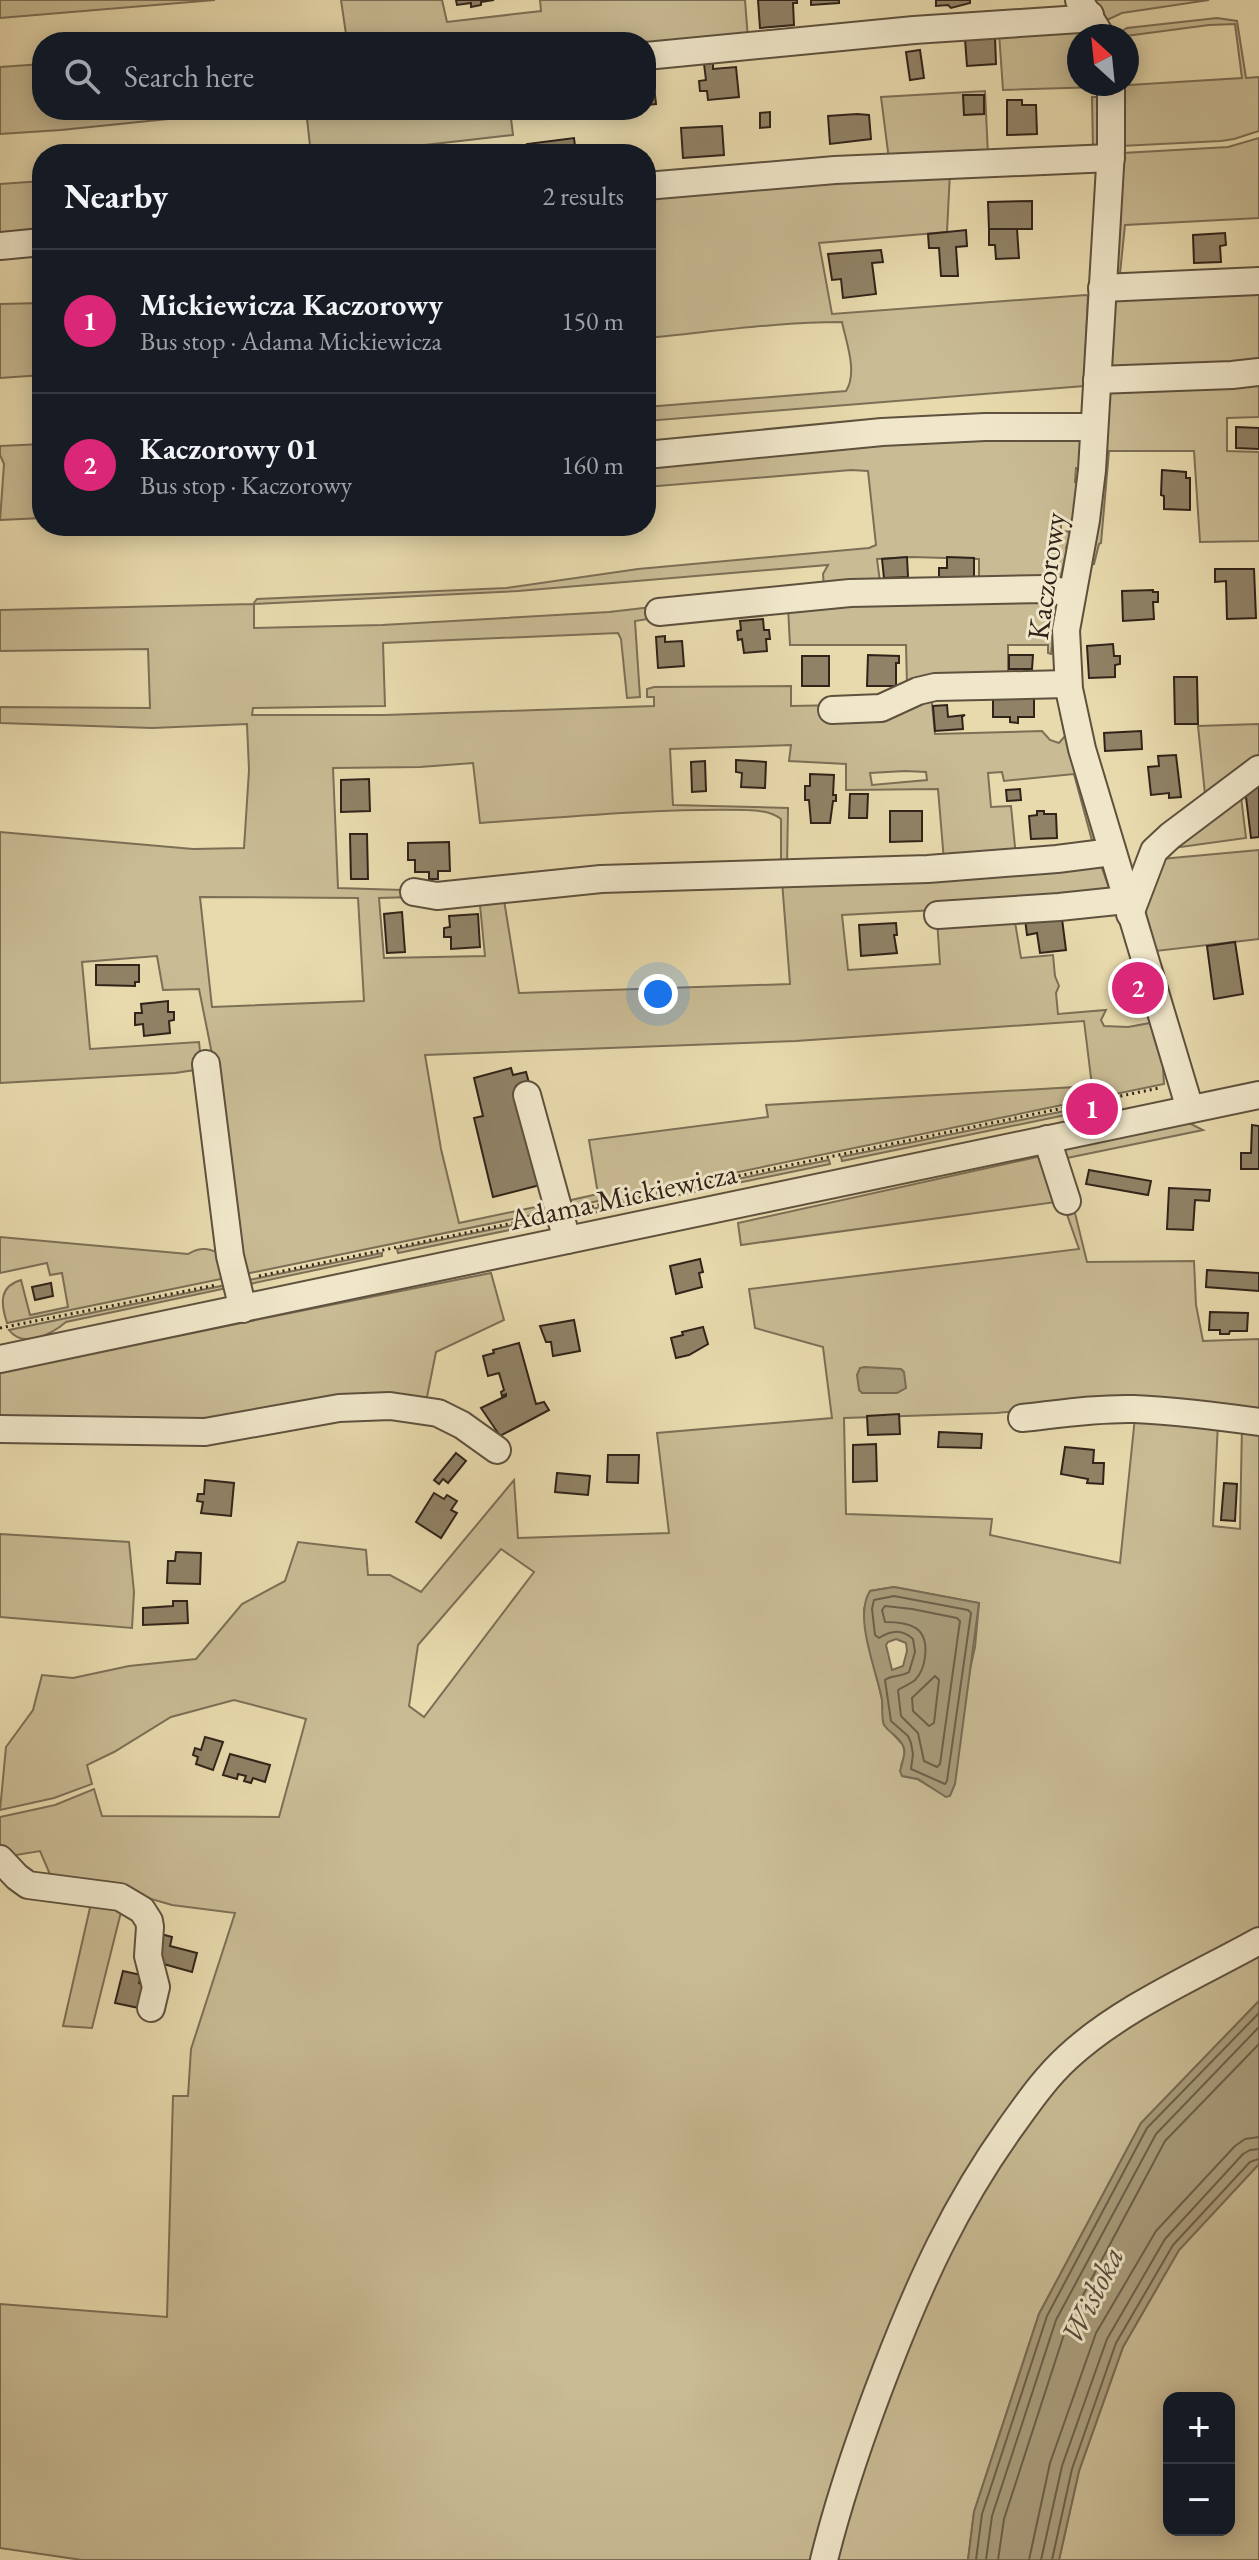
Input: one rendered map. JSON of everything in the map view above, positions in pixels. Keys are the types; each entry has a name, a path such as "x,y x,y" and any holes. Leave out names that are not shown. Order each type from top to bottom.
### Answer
{"street":[{"path":"656,55 914,30 1090,17"},
{"name":"Kaczorowy","path":"1111,96 1111,158 1094,427 1086,520 1066,630 1068,684 1074,719 1110,847 1190,1109"},
{"path":"656,185 835,170 1111,158"},
{"path":"0,246 32,243"},
{"path":"1102,288 1259,281"},
{"path":"1097,380 1259,372"},
{"path":"656,454 882,432 985,427 1094,427"},
{"path":"659,612 875,592 1046,589 1071,593"},
{"path":"832,710 881,708 918,691 935,687 1068,684"},
{"path":"938,915 1059,907 1128,907 1159,846 1259,769"},
{"path":"414,892 437,896 601,879 928,869 1057,859 1110,847 1130,850 1159,846"},
{"path":"206,1064 230,1256 243,1309"},
{"path":"527,1095 567,1240"},
{"name":"Adama Mickiewicza","path":"0,1359 1259,1095"},
{"path":"1047,1139 1067,1201"},
{"path":"0,1429 205,1432 339,1408 390,1406 438,1413 462,1425 497,1450"},
{"path":"1022,1418 1132,1409 1259,1422"},
{"path":"0,1859 28,1885 120,1897 142,1910 149,1921 148,1956 156,1987 151,2008"},
{"path":"824,2560 862,2432 910,2309 953,2215 999,2143 1036,2092 1066,2058 1092,2037 1119,2018 1259,1941"}],"shaded area":[{"path":"0,0 215,0 0,18"},
{"path":"341,0 442,0 447,22 541,11 540,0 745,0 748,39 656,51 656,32 346,32"},
{"path":"1092,0 1209,0 1122,13 1107,20"},
{"path":"1217,18 1237,21 1246,78 1259,77 1259,131 1221,141 1121,146 1121,96 1139,96 1139,84 1242,78 1235,24 1139,34 1139,27"},
{"path":"1067,25 1067,88 1003,90 999,33"},
{"path":"32,65 32,120 159,120 0,134 0,67"},
{"path":"985,91 988,155 1093,150 1092,97 1099,97 1099,153 889,160 881,97"},
{"path":"307,120 511,120 513,135 434,144 310,144"},
{"path":"1259,138 1259,218 1125,225 1119,283 1114,275 1123,153 1228,147"},
{"path":"950,172 947,232 819,243 832,314 1086,295 1084,386 656,420 656,406 846,391 851,366 842,322 768,325 656,337 656,188"},
{"path":"32,182 32,238 0,240 0,184"},
{"path":"1259,285 1259,367 1109,374 1112,300"},
{"path":"32,303 32,376 0,378 0,304"},
{"path":"1259,375 1259,417 1227,418 1227,451 1259,452 1259,541 1200,542 1194,451 1109,451 1101,543 1094,564 1088,565 1106,392"},
{"path":"1082,431 1073,523 1061,523 1061,531 1072,532 1059,585 979,584 979,559 877,559 880,582 635,621 640,697 627,698 618,633 383,643 385,706 253,708 252,715 385,715 654,706 654,697 647,697 647,689 654,687 791,686 791,706 841,705 931,694 935,734 1042,731 1050,740 1059,743 1065,736 1060,712 1097,847 1094,848 1074,774 1004,781 1002,772 988,773 991,807 1011,806 1016,857 944,861 938,789 846,790 846,764 789,761 791,745 670,749 673,805 788,808 787,868 781,868 781,819 765,812 680,810 480,823 473,763 333,768 338,888 403,890 413,897 379,898 384,958 485,956 479,895 1099,860 1112,896 1012,906 842,915 848,970 940,964 937,920 1014,916 1021,958 1053,955 1059,986 1056,993 1058,1014 1106,1010 1101,1020 1104,1026 1128,1027 1150,1023 1163,1067 1164,1084 564,1208 562,1202 598,1194 589,1140 768,1117 766,1105 1092,1086 1084,1021 796,1041 425,1055 441,1149 459,1223 550,1204 552,1211 7,1323 3,1308 5,1291 21,1280 30,1315 68,1307 62,1273 50,1275 47,1263 0,1273 0,1237 188,1254 206,1249 223,1256 202,1069 0,1083 0,832 193,849 244,848 249,770 247,724 152,728 0,723 0,707 150,708 148,649 0,651 0,610 253,604 257,599 506,588 638,569 869,548 876,545 868,471 656,486 656,457","holes":["828,565 823,574 824,587 609,612 382,625 254,628 254,604 518,591","926,772 927,780 872,785 870,773","782,881 790,984 519,993 503,894","200,897 358,898 364,1001 212,1007","157,956 163,990 199,989 213,1059 201,1060 199,1042 90,1049 82,962"]},
{"path":"32,444 32,518 0,520 4,464 0,446"},
{"path":"1058,597 1051,654 1048,653 1048,645 1008,645 1008,681 907,686 906,645 790,645 788,607"},
{"path":"1259,724 1259,763 1206,804 1198,726"},
{"path":"1240,788 1246,838 1166,849"},
{"path":"1259,850 1259,939 1156,951 1142,898 1161,859"},
{"path":"1084,1107 1085,1111 842,1161 841,1157"},
{"path":"1185,1121 1203,1130 1062,1159 1061,1147"},
{"path":"1046,1155 1063,1201 741,1245 738,1223"},
{"path":"829,1160 830,1164 568,1218 567,1214"},
{"path":"1072,1201 1087,1262 1194,1261 1196,1305 1203,1341 1259,1339 1259,1414 1040,1409 844,1418 846,1514 992,1519 990,1535 1120,1563 1135,1417 1218,1423 1213,1526 1240,1529 1242,1425 1259,1427 1259,1935 1121,2011 955,2201 820,2560 82,2560 0,2548 0,2304 167,2317 173,2096 188,2096 191,2049 235,1913 172,1905 127,1892 52,1879 40,1851 4,1857 0,1851 0,1817 55,1805 94,1789 102,1816 279,1817 306,1719 234,1700 171,1717 87,1765 92,1784 54,1798 0,1810 6,1747 33,1710 42,1675 73,1678 129,1666 196,1659 242,1604 285,1581 298,1542 366,1550 368,1575 390,1575 421,1592 514,1480 518,1538 669,1533 657,1433 832,1418 823,1347 755,1328 749,1289 1079,1249 1063,1203","holes":["501,1549 534,1572 424,1717 409,1706 418,1645","894,1587 979,1603 975,1647 942,1794 917,1779 902,1776 903,1745 884,1724 864,1609 870,1591"]},
{"path":"552,1217 553,1221 398,1253 397,1249"},
{"path":"382,1253 382,1256 245,1285 244,1281"},
{"path":"491,1273 504,1320 436,1352 426,1402 197,1426 0,1422 0,1371"},
{"path":"226,1285 227,1288 66,1322 38,1338 22,1338 9,1330"},
{"path":"0,1534 129,1542 134,1592 132,1628 0,1617"},
{"path":"92,1899 123,1904 92,2028 63,2026"},
{"path":"1259,1946 1259,2001 1141,2123 1039,2314 974,2512 968,2560 830,2560 858,2453 956,2222 1073,2059"},
{"path":"1259,2164 1259,2560 1059,2560 1079,2471 1123,2347 1179,2250"}],"water":[{"path":"864,1367 901,1369 906,1388 897,1393 862,1393 857,1375"},
{"path":"894,1587 979,1603 955,1784 950,1796 946,1797 918,1779 902,1776 900,1771 904,1747 884,1725 882,1700 865,1629 865,1602 870,1591","holes":["896,1639 906,1643 903,1666 892,1670 886,1645"]},
{"name":"Wisłoka","path":"1259,2001 1259,2164 1179,2250 1123,2347 1079,2471 1059,2560 968,2560 974,2512 1039,2314 1141,2123"}],"building":[{"path":"456,0 494,0 471,7 471,3 457,5"},
{"path":"758,0 797,0 793,3 794,25 760,28"},
{"path":"811,0 839,0 839,3 811,5"},
{"path":"936,0 970,0 970,3 951,8 948,5 936,6"},
{"path":"995,37 996,64 967,66 965,39"},
{"path":"920,50 924,78 910,80 906,52"},
{"path":"713,63 713,69 736,67 739,97 708,100 707,91 700,91 699,81 706,80 704,64"},
{"path":"963,95 984,95 984,114 964,115"},
{"path":"1007,100 1022,100 1022,105 1036,105 1037,134 1007,135"},
{"path":"770,112 770,127 760,128 760,113"},
{"path":"869,115 871,139 830,144 828,116"},
{"path":"722,126 724,155 683,158 681,128"},
{"path":"574,138 575,144 527,144"},
{"path":"1032,201 1032,229 989,229 988,202"},
{"path":"989,229 1017,229 1019,258 996,259 995,245 989,245"},
{"path":"966,230 967,246 956,247 958,276 941,276 939,248 929,248 928,234"},
{"path":"1225,233 1226,245 1220,246 1221,262 1194,263 1193,235"},
{"path":"881,250 883,262 872,263 876,294 843,298 841,279 832,280 828,254"},
{"path":"1236,427 1259,428 1259,449 1236,448"},
{"path":"1162,470 1186,472 1186,478 1190,478 1190,510 1164,509"},
{"path":"907,557 908,577 884,578 882,559"},
{"path":"947,557 974,558 974,580 939,577 939,568 947,568"},
{"path":"1215,569 1254,569 1256,618 1227,619 1226,581 1215,582"},
{"path":"1122,591 1158,592 1158,602 1153,602 1154,619 1123,621"},
{"path":"763,619 764,630 769,630 767,651 744,653 742,639 738,640 740,621"},
{"path":"665,636 665,642 682,641 684,666 658,668 656,637"},
{"path":"1113,644 1114,656 1120,656 1120,664 1115,665 1115,677 1089,678 1087,646"},
{"path":"868,655 899,656 896,686 867,686"},
{"path":"1009,655 1033,655 1032,669 1009,669"},
{"path":"802,656 829,656 829,686 802,686"},
{"path":"1174,677 1197,677 1198,724 1175,724"},
{"path":"993,697 1034,697 1034,717 1018,717 1018,723 1010,722 1010,717 993,717"},
{"path":"947,705 948,717 965,715 962,717 963,729 935,731 933,706"},
{"path":"1141,731 1142,749 1105,751 1104,733"},
{"path":"1176,755 1181,797 1169,798 1169,793 1151,795 1148,767 1159,766 1158,756"},
{"path":"736,760 766,762 765,788 741,787 742,773 736,772"},
{"path":"705,761 706,791 692,792 691,762"},
{"path":"810,774 834,775 833,795 836,795 836,801 833,801 830,823 811,823 809,800 805,800 805,786 810,786"},
{"path":"369,779 370,811 341,812 341,780"},
{"path":"1259,787 1259,837 1251,838 1245,789"},
{"path":"1020,789 1021,800 1007,801 1006,790"},
{"path":"850,794 868,794 867,818 849,818"},
{"path":"890,811 922,811 922,841 890,842"},
{"path":"1037,811 1056,814 1057,838 1031,839 1029,816 1037,815"},
{"path":"350,834 367,834 368,879 351,879"},
{"path":"449,842 450,871 438,871 438,879 429,879 429,872 415,872 415,860 408,860 408,843"},
{"path":"1061,911 1066,950 1040,953 1037,933 1027,935 1025,919"},
{"path":"402,912 405,952 387,953 384,914"},
{"path":"478,914 480,947 451,949 451,937 444,937 444,928 450,927 449,916"},
{"path":"896,923 897,953 861,956 859,925"},
{"path":"1235,942 1243,994 1214,999 1207,946"},
{"path":"96,965 139,965 139,982 135,982 135,986 96,985"},
{"path":"168,1001 168,1012 174,1012 174,1020 169,1021 170,1033 144,1036 143,1024 135,1025 135,1013 142,1013 141,1004"},
{"path":"511,1068 513,1075 526,1072 529,1083 516,1086 540,1185 493,1197 474,1118 483,1116 474,1078"},
{"path":"1252,1125 1259,1126 1259,1169 1241,1169 1241,1153 1251,1153"},
{"path":"1089,1170 1151,1181 1148,1195 1086,1184"},
{"path":"1169,1188 1210,1190 1209,1201 1195,1200 1193,1230 1167,1229"},
{"path":"700,1259 702,1287 676,1294 670,1266"},
{"path":"1207,1270 1259,1273 1259,1291 1206,1287"},
{"path":"51,1283 53,1296 35,1300 32,1287"},
{"path":"1210,1312 1248,1313 1247,1331 1220,1334 1220,1330 1209,1330"},
{"path":"574,1320 580,1351 553,1356 551,1342 546,1342 540,1326"},
{"path":"703,1327 708,1344 689,1355 676,1358 671,1338"},
{"path":"519,1343 536,1404 544,1402 549,1410 500,1436 481,1408 506,1394 502,1396 504,1390 499,1373 488,1376 483,1356"},
{"path":"899,1414 900,1434 868,1435 867,1416"},
{"path":"939,1432 982,1434 981,1448 938,1447"},
{"path":"876,1444 877,1481 853,1482 853,1445"},
{"path":"1065,1447 1094,1450 1093,1463 1104,1463 1103,1484 1087,1483 1088,1479 1061,1474"},
{"path":"456,1453 466,1461 448,1483 443,1479 439,1484 434,1480"},
{"path":"608,1455 639,1455 638,1483 607,1482"},
{"path":"557,1473 590,1476 588,1495 555,1492"},
{"path":"205,1480 234,1483 231,1516 201,1513 203,1502 197,1501 198,1494 204,1494"},
{"path":"1224,1483 1237,1484 1235,1521 1221,1520"},
{"path":"434,1493 457,1501 451,1510 457,1513 441,1538 416,1522"},
{"path":"176,1552 201,1553 200,1584 167,1583 168,1561 175,1561"},
{"path":"173,1601 187,1601 188,1623 143,1625 143,1608 173,1606"},
{"path":"205,1737 223,1742 213,1770 196,1764 198,1757 193,1755 195,1748 201,1750"},
{"path":"230,1754 270,1765 265,1782 253,1778 251,1783 244,1781 246,1776 238,1774 237,1779 223,1775"},
{"path":"161,1934 172,1937 170,1946 197,1953 192,1972 153,1961"},
{"path":"123,1971 141,1975 139,1983 145,1985 139,2008 115,2003"}],"place":[{"name":"Kaczorowy 01","path":"1138,988"},
{"name":"Mickiewicza Kaczorowy","path":"1092,1109"}]}
